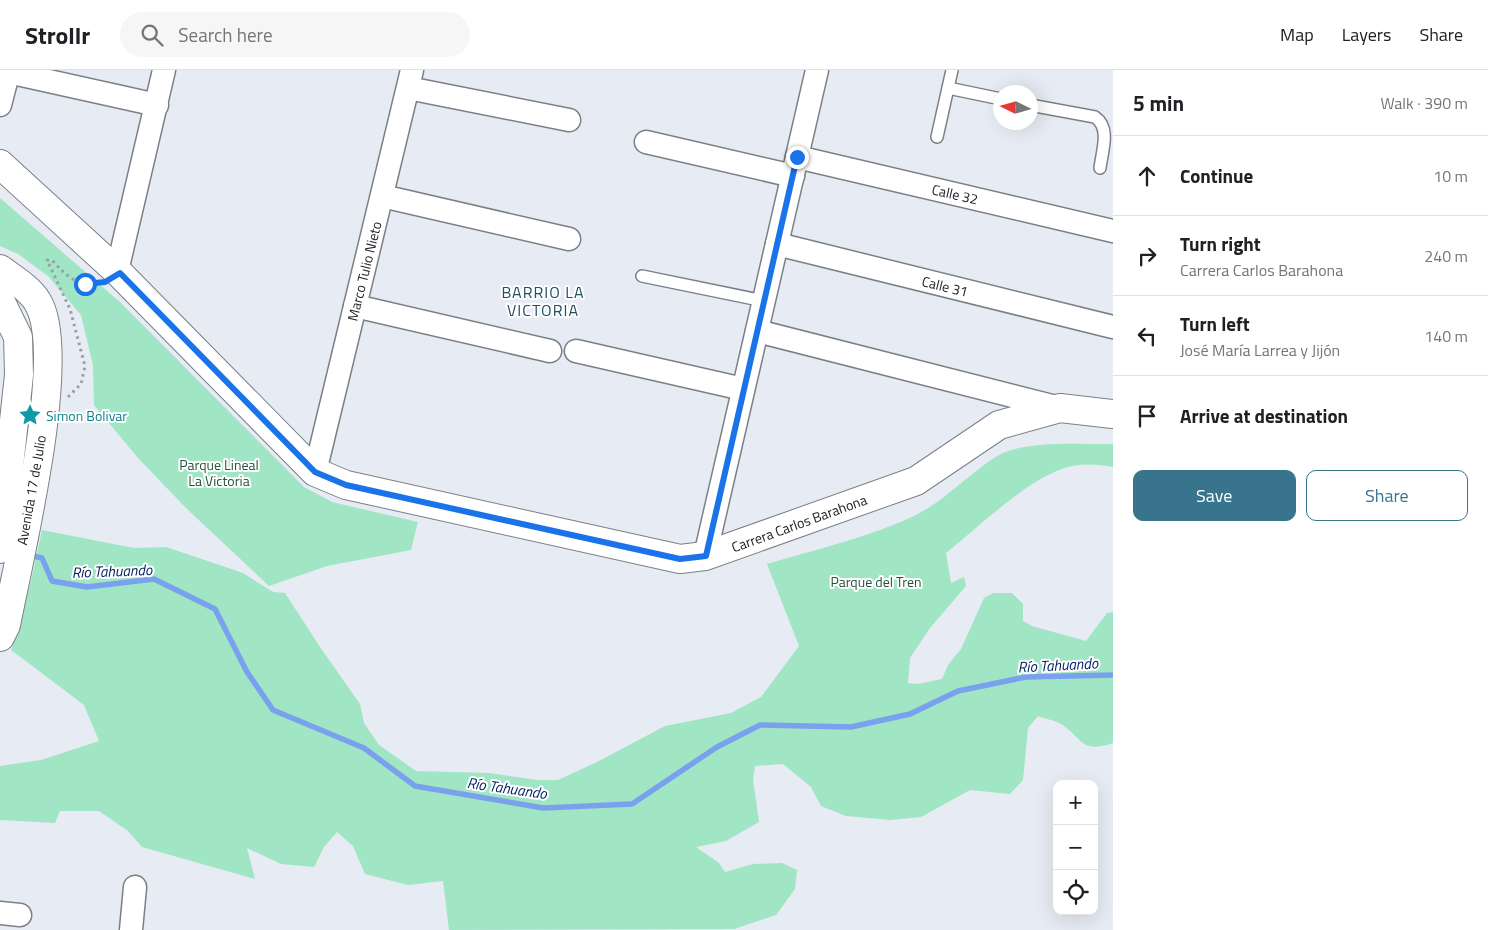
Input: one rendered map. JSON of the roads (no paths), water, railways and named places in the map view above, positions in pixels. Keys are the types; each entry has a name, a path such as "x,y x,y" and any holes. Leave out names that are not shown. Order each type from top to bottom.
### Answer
{"street":[{"path":"118,272 164,70"},
{"path":"706,556 817,70"},
{"path":"0,105 8,71 157,105"},
{"path":"410,79 569,120"},
{"name":"Marco Tulio Nieto","path":"315,472 410,79"},
{"name":"Calle 32","path":"646,142 795,167 1113,231"},
{"name":"Carrera Carlos Barahona","path":"0,164 118,272 315,472 346,485 680,559 706,556 916,481 999,425 1060,408 1113,414"},
{"path":"382,196 569,238"},
{"name":"Calle 31","path":"777,244 1113,327"},
{"name":"Avenida 17 de Julio","path":"0,269 37,301 46,324 49,351 46,408 10,532"},
{"name":"Avenida 17 de Julio","path":"0,300 18,337 19,375 3,631"},
{"path":"355,306 550,351"},
{"path":"757,331 1060,408"},
{"path":"576,351 743,389"},
{"path":"131,930 135,887"}],"lane":[{"path":"937,137 952,70"},
{"path":"948,88 993,98"},
{"path":"1038,106 1095,117 1102,122 1105,129 1100,168"},
{"path":"642,276 764,301"}],"waterway":[{"name":"Río Tahuando","path":"28,555 42,558 52,581 87,587 154,579 215,609 247,672 273,710 364,748 415,786 543,808 632,804 717,747 760,725 851,727 910,714 958,691 1026,677 1113,675"}],"place":[{"name":"Simon Bolivar","path":"30,415"}],"district":[{"name":"BARRIO LA VICTORIA","path":"543,301"}],"park label":[{"name":"Parque Lineal La Victoria","path":"219,472"},
{"name":"Parque del Tren","path":"876,581"}]}
